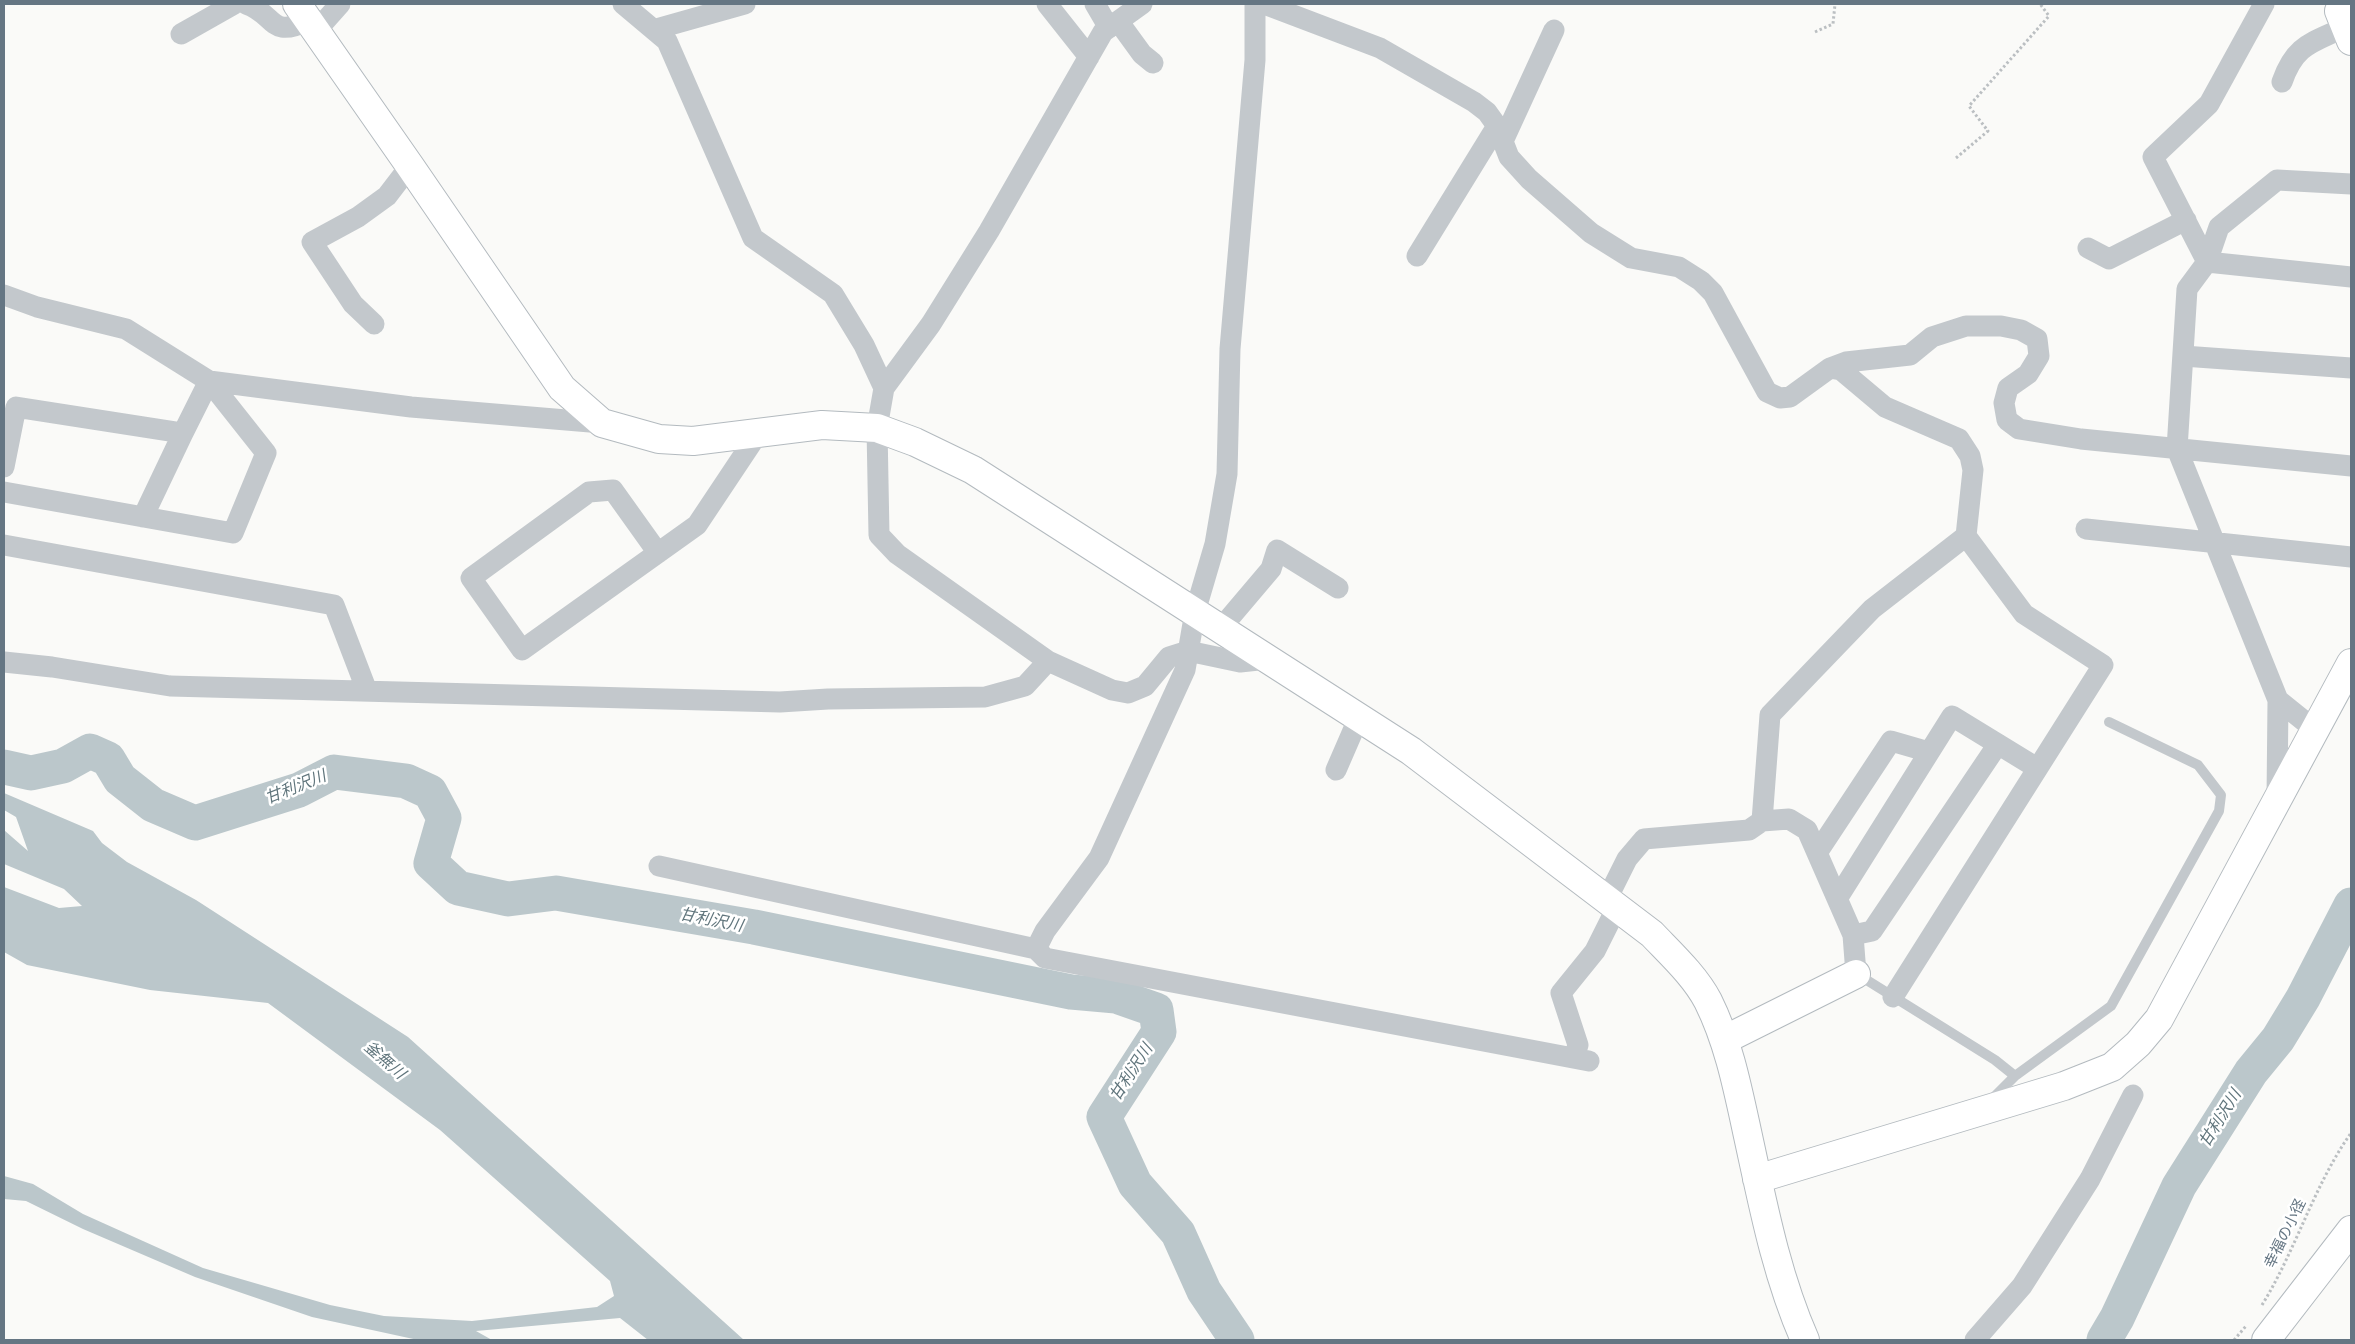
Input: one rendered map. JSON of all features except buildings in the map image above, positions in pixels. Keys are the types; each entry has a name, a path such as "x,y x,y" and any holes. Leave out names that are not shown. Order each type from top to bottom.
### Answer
{"street":[{"path":"181,34 234,4"},
{"path":"246,4 278,27 292,29 307,18 340,4"},
{"path":"623,4 656,29 667,41 681,69 753,238 833,294 864,345 884,388"},
{"path":"656,29 745,4"},
{"path":"1047,4 1089,57"},
{"path":"1095,4 1152,63"},
{"path":"1142,4 1103,32 989,231 930,324 884,388 877,428 879,535 897,554 1048,660 1112,690 1128,693 1145,686 1169,657 1188,651 1240,662 1268,659"},
{"path":"1036,949 1045,931 1099,858 1184,670 1195,612 1215,544 1227,474 1230,349 1255,60 1255,4"},
{"path":"1264,4 1380,48 1474,102 1487,112 1500,133 1509,157 1529,179 1591,233 1631,258 1679,267 1702,282 1713,293 1768,392 1780,398 1790,398 1830,368 1846,362 1910,356 1932,338 1966,326 2001,326 2021,330 2037,339 2039,356 2028,374 2008,388 2004,403 2007,420 2019,429 2081,439 2351,466"},
{"path":"2207,262 2153,157 2209,104 2264,4"},
{"path":"307,18 562,388 602,423"},
{"path":"2282,82 2288,63 2301,48 2343,20"},
{"path":"1416,256 1500,133 1554,30"},
{"path":"374,324 353,304 312,242 358,217 388,196 410,166"},
{"path":"2277,800 2278,700 2177,449 2187,289 2207,262 2219,227 2277,180 2351,184"},
{"path":"2088,248 2109,259 2186,220"},
{"path":"2207,262 2351,277"},
{"path":"4,295 38,307 126,329 209,380 266,453 233,533 4,492"},
{"path":"2183,356 2351,368"},
{"path":"1830,368 1841,370 1885,407 1959,439 1970,456 1973,470 1966,536 2024,614 2103,665 1893,997"},
{"path":"209,380 411,407 602,423 668,439 693,440 822,425 877,428 915,442 973,470 1411,751 1652,934 1683,967 1707,1000 1724,1040 1735,1075 1774,1254 1793,1314 1805,1340"},
{"path":"144,517 209,380"},
{"path":"4,467 16,407 184,433"},
{"path":"658,553 613,490 589,492 470,578 522,650 658,553 697,525 759,432"},
{"path":"2086,529 2351,557"},
{"path":"1762,822 1770,715 1872,609 1966,536"},
{"path":"4,545 334,605 367,690"},
{"path":"1221,628 1271,569 1277,550 1338,588"},
{"path":"4,662 52,667 170,686 780,702 828,699 985,697 1024,686 1048,660"},
{"path":"1757,1179 1977,1114 2088,1078 2112,1067 2138,1044 2159,1019 2351,662"},
{"path":"2278,700 2314,729"},
{"path":"1837,899 1952,716 2038,768"},
{"path":"1336,770 1360,717"},
{"path":"1817,853 1891,742 1929,752"},
{"path":"1853,935 1872,931 1998,744"},
{"path":"659,866 1036,949 1045,958 1581,1060 1562,993 1595,950 1627,859 1644,840 1749,830 1762,822 1789,818 1806,830 1853,935 1856,974 1724,1040"},
{"path":"1975,1340 2022,1286 2090,1180 2133,1095"},
{"path":"2257,1332 2351,1230"}],"lane":[{"path":"1977,1114 2015,1076 2111,1006 2219,810 2221,795 2198,765 2109,722"},
{"path":"1856,974 1995,1060 2015,1076"}],"path":[{"path":"1815,32 1833,24 1835,4"},
{"path":"1956,158 1988,131 1969,106 2049,16 2040,4"},
{"name":"幸福の小径","path":"2258,1310 2285,1264 2324,1182 2351,1133"},
{"path":"2234,1340 2257,1332"}],"water":[{"name":"釜無川","path":"4,793 93,831 102,843 127,862 196,900 408,1037 744,1340 648,1340 620,1318 476,1331 492,1340 418,1340 312,1317 195,1277 83,1229 26,1201 4,1199 4,1176 33,1184 83,1214 203,1268 330,1305 384,1316 472,1321 597,1307 614,1296 610,1281 440,1130 268,1003 150,990 27,965 4,952 4,887 59,908 82,906 64,889 4,864 4,830 28,851 16,817 4,810"}],"waterway":[{"name":"甘利沢川","path":"4,767 31,773 63,766 90,751 108,759 120,779 153,805 195,823 299,790 334,772 406,781 430,792 444,818 431,863 458,888 508,899 556,893 754,927 1071,992 1116,996 1156,1010 1159,1032 1104,1117 1135,1184 1178,1233 1204,1291 1237,1340"},
{"name":"甘利沢川","path":"2104,1340 2117,1318 2179,1186 2251,1072 2278,1039 2303,998 2351,905"}]}
